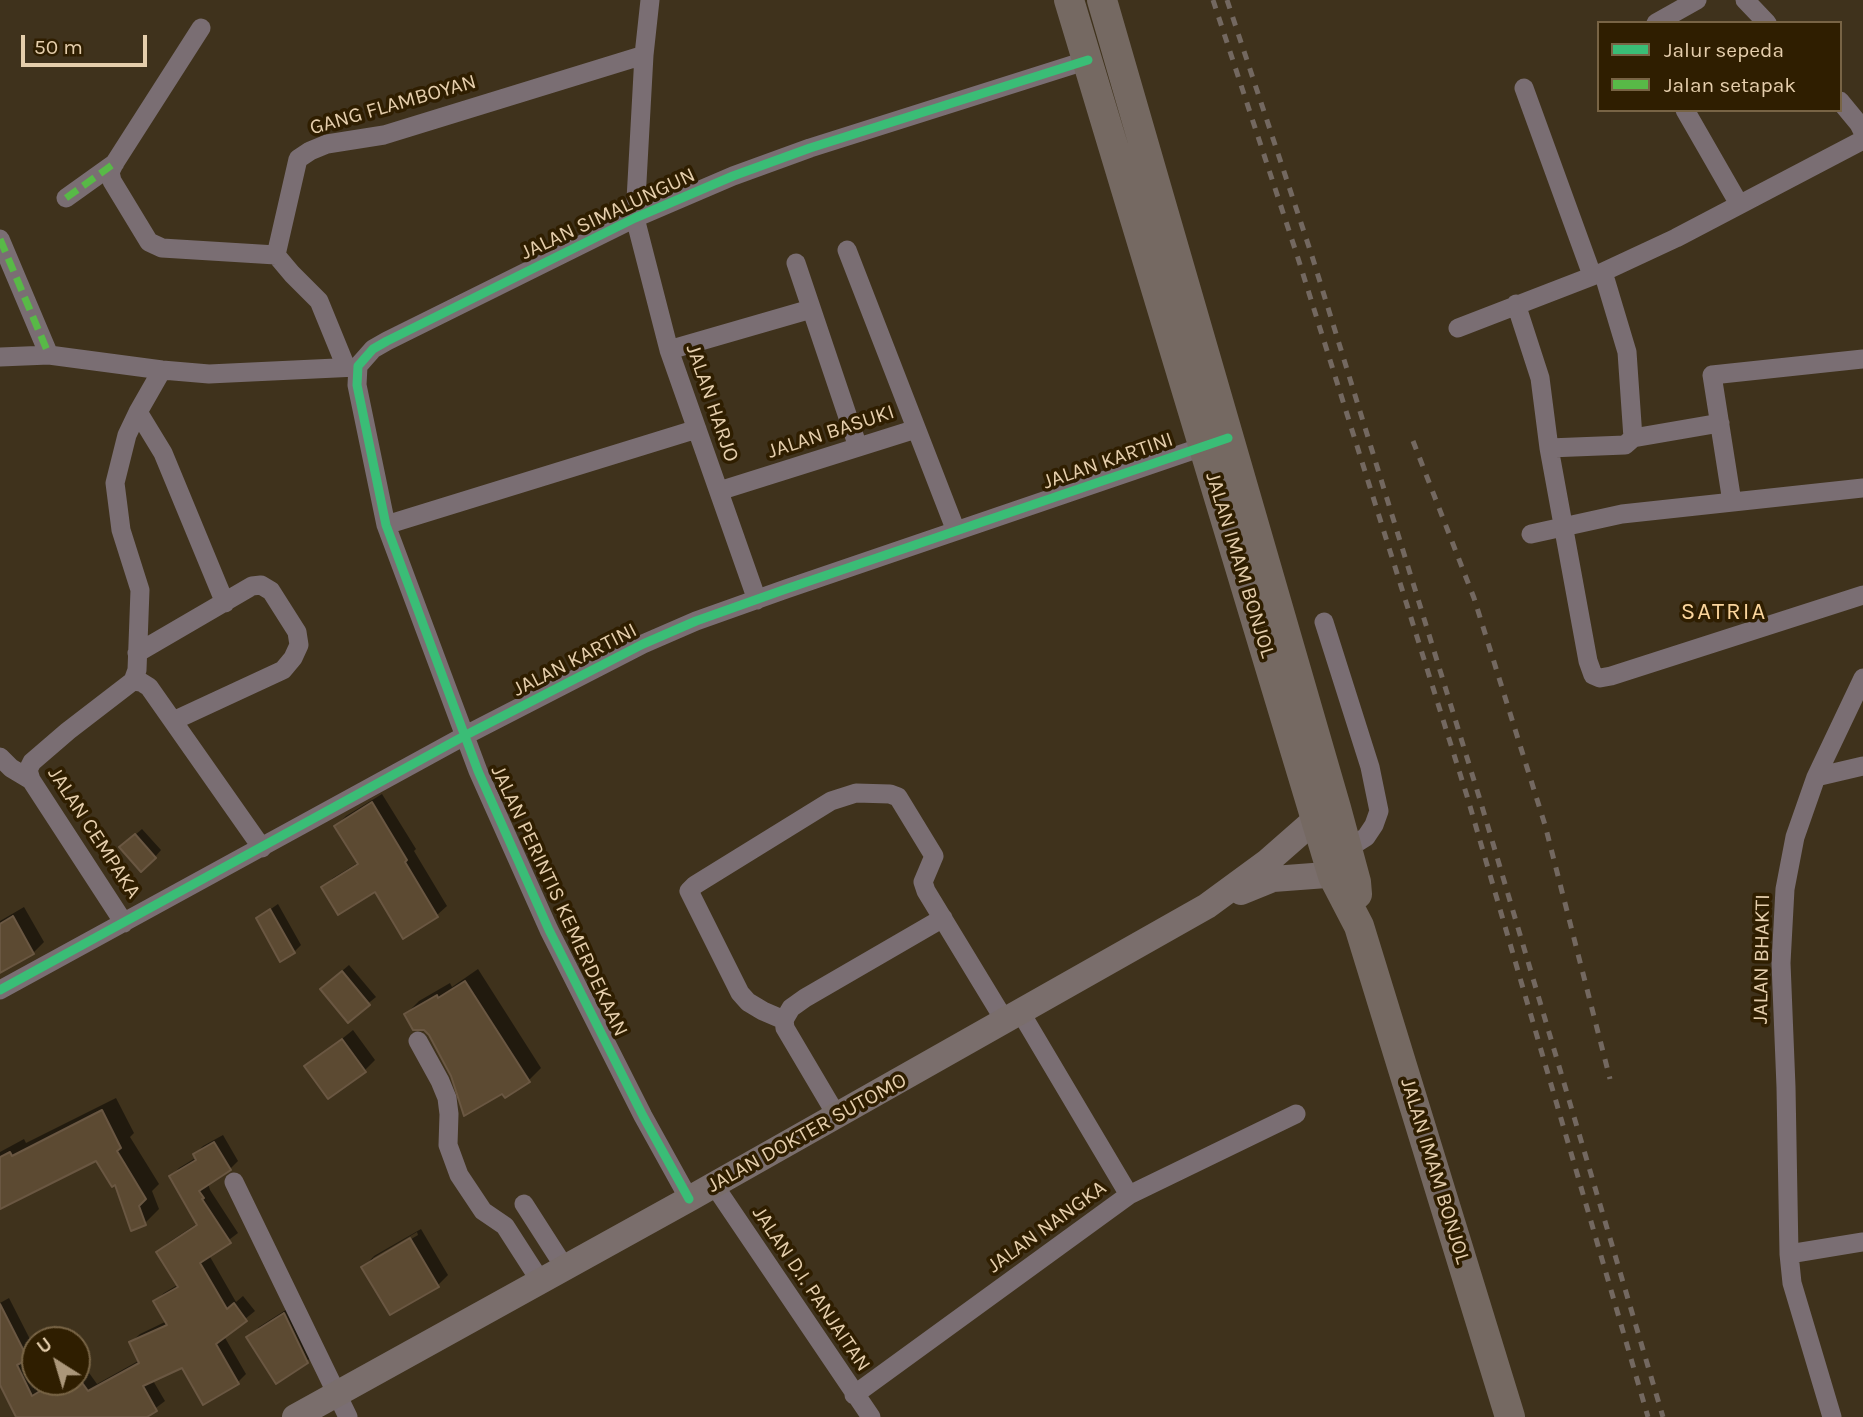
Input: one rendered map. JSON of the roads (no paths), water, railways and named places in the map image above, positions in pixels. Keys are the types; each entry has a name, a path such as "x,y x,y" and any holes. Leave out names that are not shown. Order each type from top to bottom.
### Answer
{"highway":[{"name":"JALAN IMAM BONJOL","path":"1069,0 1087,61 1216,442"},
{"name":"JALAN IMAM BONJOL","path":"1102,0 1216,442 1326,814 1344,866 1356,882 1359,926 1510,1417"}],"main road":[{"name":"JALAN DOKTER SUTOMO","path":"295,1417 343,1405 565,1268 1207,906 1326,814"},
{"name":"JALAN DOKTER SUTOMO","path":"1207,906 1273,879 1344,866"}],"street":[{"name":"JALAN HARJO","path":"650,0 644,55 635,218 669,350 757,600"},
{"path":"1660,21 1697,0"},
{"path":"1745,0 1765,21"},
{"path":"0,357 49,355 209,374 352,367 319,301 276,255 162,248 149,242 112,181 110,172 115,163 201,28"},
{"name":"GANG FLAMBOYAN","path":"276,255 298,159 310,151 327,144 384,135 644,55"},
{"name":"JALAN SIMALUNGUN","path":"352,367 387,341 635,218 733,176 810,148 1087,61"},
{"path":"1524,88 1627,352 1633,438"},
{"path":"1458,328 1598,274 1740,204 1862,130 1842,104"},
{"path":"1686,112 1740,204"},
{"path":"66,198 115,163"},
{"path":"0,239 49,355"},
{"path":"846,250 956,531"},
{"path":"796,263 859,447"},
{"path":"1516,304 1540,378 1549,448 1588,661 1593,675 1600,678 1863,595"},
{"path":"669,350 811,309"},
{"path":"1732,502 1712,375 1863,359"},
{"name":"JALAN PERINTIS KEMERDEKAAN","path":"352,367 386,525 478,771 549,930 643,1116 689,1199"},
{"path":"162,370 127,435 115,483 121,530 140,590 137,670 133,681 149,687 262,848"},
{"path":"138,412 163,453 225,603"},
{"path":"1549,448 1625,445 1633,438 1720,424"},
{"path":"386,525 697,429"},
{"name":"JALAN BASUKI","path":"719,491 916,429"},
{"name":"JALAN KARTINI","path":"0,990 466,735 643,644 696,621 1216,442"},
{"path":"1531,534 1622,514 1863,488"},
{"path":"137,653 252,586 261,585 271,591 297,632 299,645 283,670 173,721"},
{"path":"1324,622 1370,767 1379,811 1374,825 1344,866"},
{"name":"JALAN BHAKTI","path":"1832,1417 1796,1304 1789,1254 1781,963 1784,902 1795,837 1816,777 1863,678"},
{"name":"JALAN CEMPAKA","path":"124,923 30,780 28,770 32,762 133,681"},
{"path":"0,757 30,780"},
{"path":"1816,777 1863,766"},
{"name":"JALAN NANGKA","path":"784,1020 748,1002 740,993 689,891 831,801 856,793 890,794 898,797 934,856 923,882 926,891 1013,1017 1129,1195 854,1395"},
{"path":"837,1116 785,1028 784,1020 790,1008 943,918"},
{"path":"418,1041 447,1098 448,1145 459,1175 483,1211 505,1226 541,1282"},
{"path":"1129,1195 1296,1114"},
{"path":"234,1182 343,1405"},
{"name":"JALAN D.I. PANJAITAN","path":"714,1185 871,1417"},
{"path":"524,1204 565,1268"},
{"path":"1789,1254 1863,1242"}],"railway":[{"path":"1213,0 1297,255 1467,796 1648,1417"},
{"path":"1227,0 1312,256 1481,803 1663,1417"},
{"path":"1413,441 1474,598 1545,825 1610,1079"}],"district":[{"name":"SATRIA","path":"1724,612"}]}
